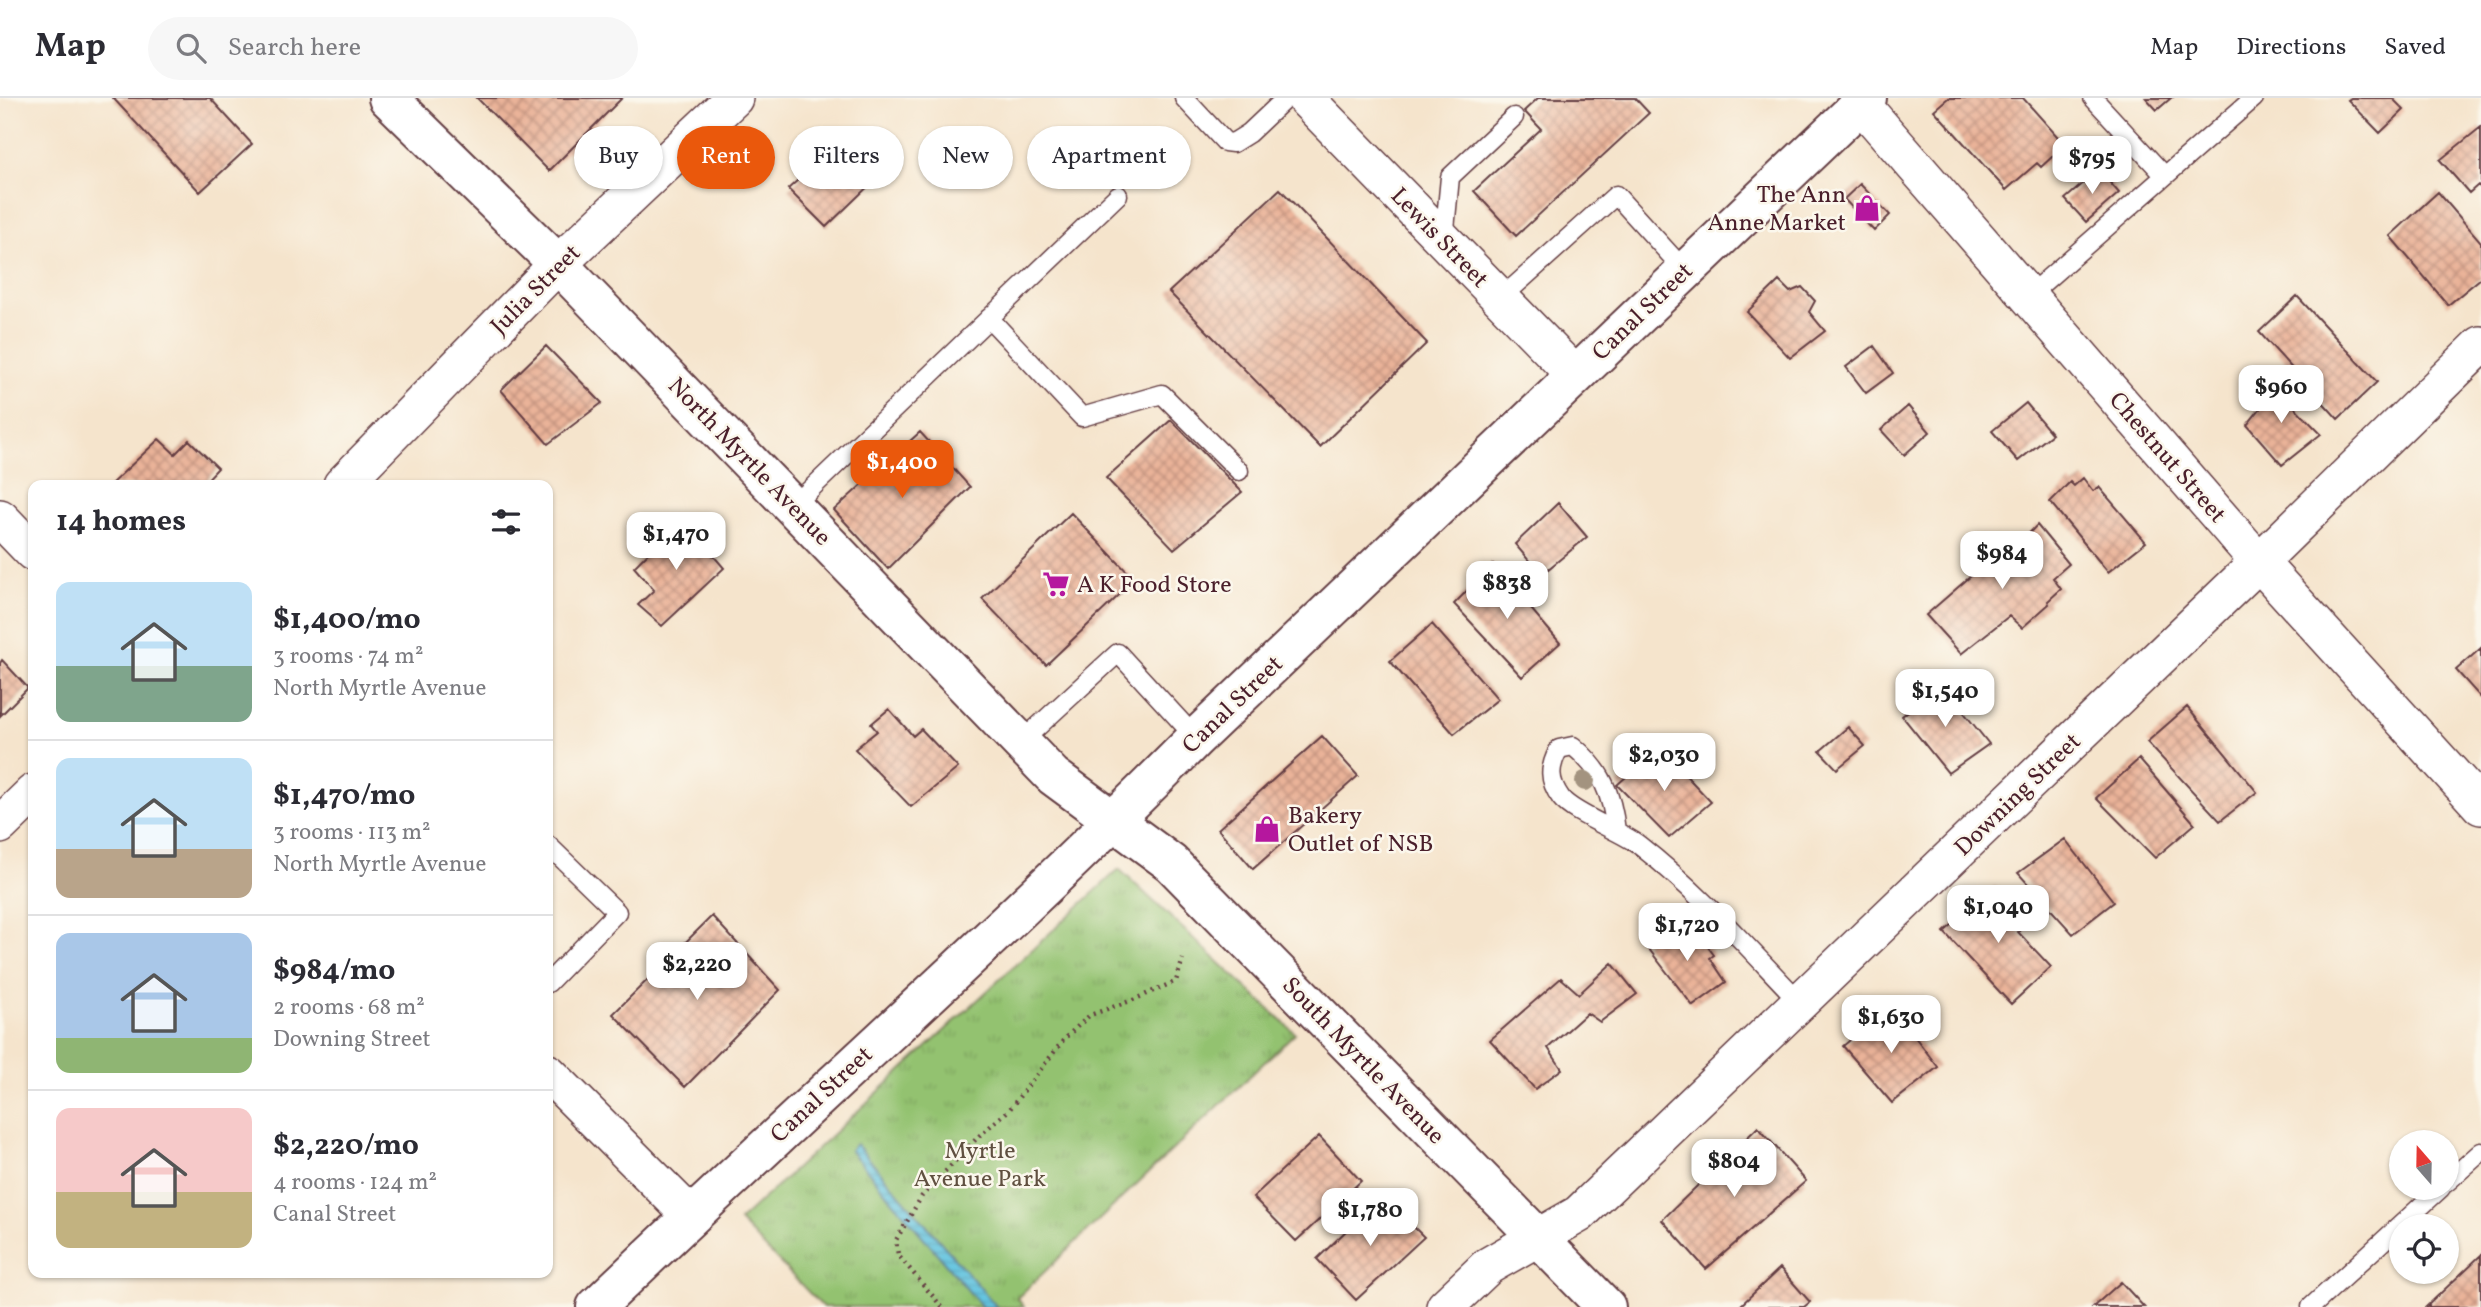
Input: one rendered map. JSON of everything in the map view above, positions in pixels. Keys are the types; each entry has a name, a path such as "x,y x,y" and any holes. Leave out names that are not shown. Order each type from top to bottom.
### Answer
{"main road":[{"name":"North Myrtle Avenue","path":"388,98 558,264 1053,776 1114,821"},
{"name":"Canal Street","path":"596,1307 1114,821 1195,738 1864,101"},
{"name":"South Myrtle Avenue","path":"1114,821 1171,863 1606,1307"}],"street":[{"name":"Julia Street","path":"347,480 558,264 734,98"},
{"name":"Lewis Street","path":"1305,98 1575,375"},
{"name":"Chestnut Street","path":"1864,101 2028,296 2259,562 2481,806"},
{"name":"Downing Street","path":"1445,1307 1488,1266 1579,1214 2259,562 2481,345"},
{"path":"0,518 28,547"},
{"path":"0,825 28,798"},
{"path":"553,1078 691,1216"}],"lane":[{"path":"1184,98 1225,142 1233,143 1249,134 1286,98"},
{"path":"2093,98 2165,176"},
{"path":"2028,296 2254,98"},
{"path":"1444,241 1450,177 1514,117"},
{"path":"793,506 1118,195"},
{"path":"1500,299 1616,195 1685,271"},
{"path":"989,318 1082,418 1162,394 1239,471"},
{"path":"1021,742 1118,653 1195,738"},
{"path":"1616,831 1614,805 1591,761 1573,746 1559,749 1550,764 1551,779 1562,800 1616,831 1637,843 1710,908 1800,1002"},
{"path":"553,850 617,912 553,978"},
{"path":"2459,1171 2481,1152"},
{"path":"2311,1307 2428,1200"}],"path":[{"path":"942,1307 898,1255 896,1240 922,1196 979,1136 1009,1110 1065,1038 1090,1015 1176,981 1183,959"}],"green space":[{"name":"Myrtle Avenue Park","path":"1119,869 1295,1033 1017,1298 1024,1307 823,1307 739,1221"}],"water":[{"path":"856,1144 997,1307 982,1307 850,1150"}],"building":[{"path":"113,98 210,98 252,144 200,192"},
{"path":"477,98 622,98 594,126 574,126 574,146 549,171"},
{"path":"1538,98 1635,98 1649,113 1516,236 1474,191 1541,129 1524,111"},
{"path":"1948,98 2023,98 2065,145 2041,167 2037,163 2006,190 1934,110"},
{"path":"2146,98 2171,98 2157,110"},
{"path":"2392,98 2404,110 2380,133 2348,100"},
{"path":"2481,127 2481,188 2478,185 2469,193 2440,160"},
{"path":"2099,170 2119,193 2086,222 2065,199"},
{"path":"1860,184 1890,215 1874,231 1844,199"},
{"path":"789,188 865,189 826,227"},
{"path":"1280,189 1427,343 1320,447 1169,292"},
{"path":"2438,192 2481,242 2481,278 2448,305 2390,236"},
{"path":"1779,281 1790,292 1802,287 1815,301 1809,312 1825,331 1790,358 1747,312"},
{"path":"2297,296 2377,382 2338,419 2259,332"},
{"path":"546,346 602,403 548,444 501,390"},
{"path":"1874,346 1893,373 1866,393 1846,367"},
{"path":"2268,380 2321,434 2282,465 2247,425 2260,409 2254,398"},
{"path":"2026,403 2052,434 2018,461 1992,431"},
{"path":"1908,406 1930,432 1904,455 1881,430"},
{"path":"1171,420 1242,492 1174,549 1106,478"},
{"path":"920,432 970,487 888,569 834,510"},
{"path":"159,439 175,454 189,440 218,468 207,480 115,480"},
{"path":"2083,478 2093,491 2099,487 2146,542 2108,572 2050,502 2070,482 2074,486"},
{"path":"1558,503 1587,537 1541,575 1515,544"},
{"path":"1071,513 1135,580 1046,665 982,599"},
{"path":"682,519 724,568 662,626 638,605 654,590 634,567"},
{"path":"2037,525 2069,564 2053,578 2061,589 2048,601 2049,604 2022,628 2009,616 1961,654 1926,615 2017,536 2021,542"},
{"path":"1493,564 1560,643 1522,677 1454,604"},
{"path":"1432,624 1498,699 1454,734 1390,661"},
{"path":"2481,648 2481,698 2456,670"},
{"path":"2,660 28,688 0,716 0,663"},
{"path":"1942,685 1989,744 1948,773 1902,716"},
{"path":"2187,707 2257,792 2220,821 2147,742"},
{"path":"889,709 913,736 921,729 958,768 911,807 855,749 877,731 871,724"},
{"path":"1848,727 1865,746 1837,769 1820,751"},
{"path":"1322,736 1358,776 1253,869 1218,829"},
{"path":"1659,747 1711,802 1669,838 1617,785"},
{"path":"2139,759 2195,824 2155,858 2096,798"},
{"path":"2065,839 2114,902 2073,934 2018,873"},
{"path":"1995,886 2026,923 2018,932 2051,967 2011,1004 1944,932"},
{"path":"712,916 780,990 685,1087 613,1014"},
{"path":"1675,921 1696,942 1702,939 1714,955 1710,958 1726,982 1693,1006 1645,944"},
{"path":"1612,963 1637,994 1600,1022 1587,1013 1548,1048 1562,1069 1535,1089 1490,1040 1561,978 1579,994"},
{"path":"1891,1006 1938,1067 1892,1103 1843,1046"},
{"path":"1758,1127 1806,1181 1706,1269 1662,1220"},
{"path":"1319,1136 1361,1181 1296,1241 1253,1197"},
{"path":"1382,1196 1424,1237 1356,1300 1317,1259"},
{"path":"2481,1255 2481,1307 2426,1307 2450,1284 2459,1284 2459,1276"},
{"path":"1780,1268 1810,1302 1804,1307 1739,1307"},
{"path":"2121,1282 2144,1307 2093,1307"}],"place":[{"name":"The Ann Anne Market","path":"1867,208"},
{"name":"A K Food Store","path":"1056,584"},
{"name":"Bakery Outlet of NSB","path":"1267,829"}]}
